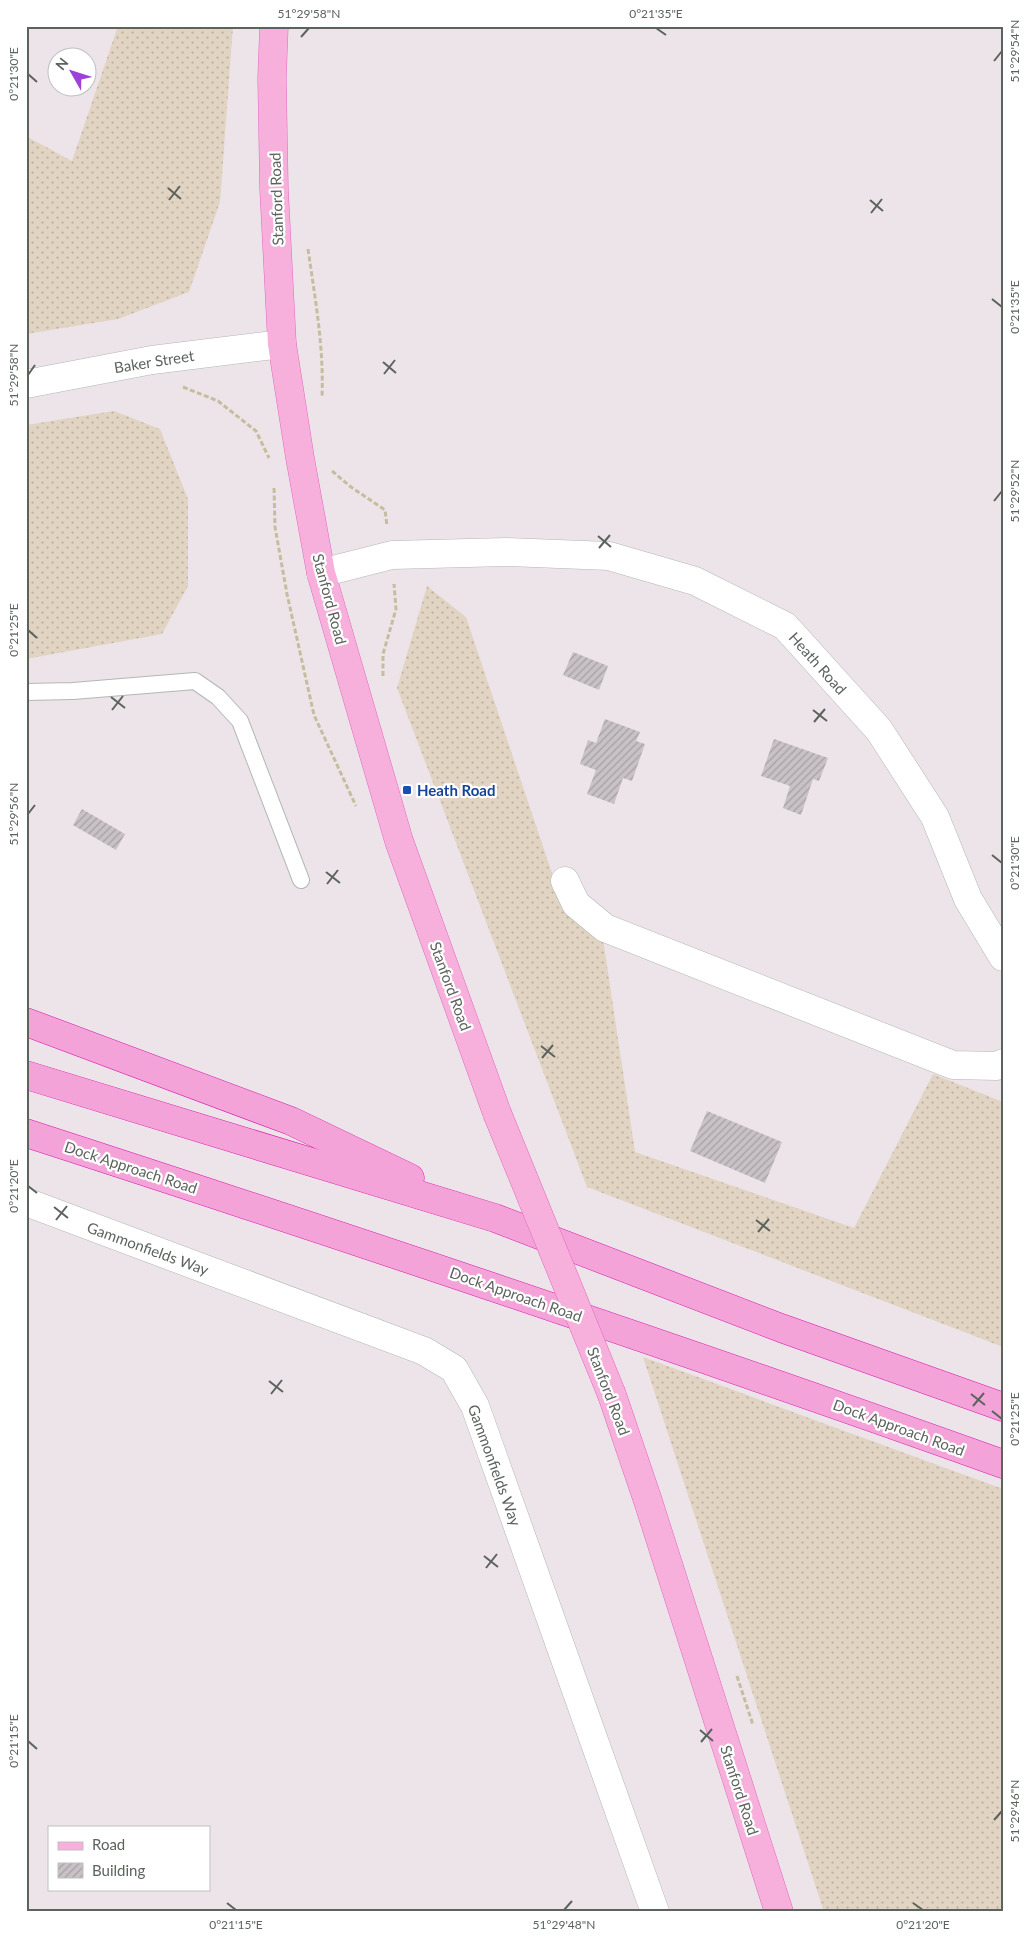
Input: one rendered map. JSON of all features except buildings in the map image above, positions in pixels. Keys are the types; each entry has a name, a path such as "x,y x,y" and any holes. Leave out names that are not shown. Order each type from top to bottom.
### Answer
{"highway":[{"path":"26,1022 291,1121 495,1218"},
{"path":"26,1075 495,1218 781,1328 1003,1407"},
{"name":"Dock Approach Road","path":"26,1133 370,1245 761,1377 1003,1464"}],"main road":[{"name":"Stanford Road","path":"274,26 272,78 274,189 282,344 321,573 399,841 497,1113 612,1395 779,1912"}],"street":[{"name":"Baker Street","path":"26,384 152,360 282,344"},
{"name":"Heath Road","path":"321,573 392,555 506,552 609,556 695,582 786,626 879,730 935,817 968,899 1003,957"},
{"path":"565,881 576,904 605,928 953,1065 997,1066 1003,1063"},
{"name":"Gammonfields Way","path":"26,1202 424,1351 454,1369 475,1406 655,1912"}],"lane":[{"path":"26,692 73,691 195,681 218,697 240,721 301,880"}],"path":[{"path":"308,245 323,372 322,400"},
{"path":"178,385 218,401 256,430 272,462"},
{"path":"329,463 333,472 385,510"},
{"path":"273,478 275,526 287,594 314,715 358,810"},
{"path":"383,681 383,654 396,609 394,586"}],"shaded area":[{"path":"118,26 233,26 220,202 189,292 118,319 26,334 26,136 72,161 93,98 98,98 98,85"},
{"path":"114,411 160,429 188,499 188,586 162,634 26,659 26,425"},
{"path":"427,586 466,617 562,903 603,939 635,1152 854,1228 933,1074 1003,1102 1003,1347 587,1187 397,688"},
{"path":"643,1357 1003,1489 1003,1912 824,1912"}],"place":[{"name":"Heath Road","path":"407,790"}]}
